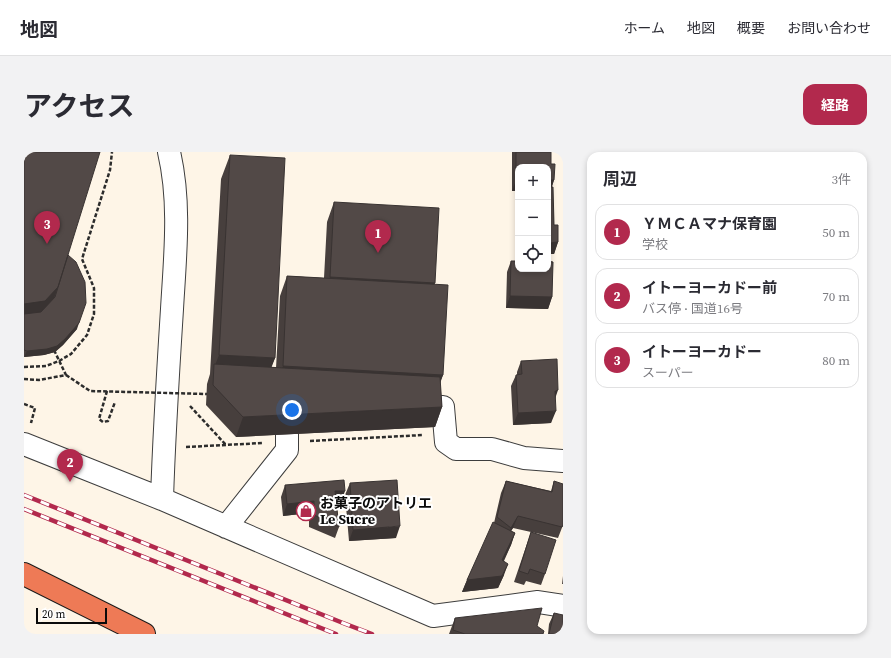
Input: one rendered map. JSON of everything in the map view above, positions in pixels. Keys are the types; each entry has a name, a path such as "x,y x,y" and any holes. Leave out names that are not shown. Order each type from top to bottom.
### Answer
{"highway":[{"path":"24,574 119,628 144,634"}],"street":[{"path":"162,499 176,226 172,167 169,152"},
{"path":"443,407 446,442 456,449 492,449 524,458 563,461"},
{"path":"226,527 288,450 287,434"},
{"path":"24,444 162,499 433,616 538,602 563,606"}],"path":[{"path":"24,367 46,366 59,361 71,354 87,335 94,314 94,288 82,259 110,170 112,152"},
{"path":"52,345 66,375 90,391 207,394"},
{"path":"24,379 39,380 66,375"},
{"path":"107,391 99,418 103,422 108,421 116,402"},
{"path":"184,394 187,400"},
{"path":"24,404 35,408"},
{"path":"189,405 227,445"}],"building":[{"path":"24,152 100,152 58,287 45,301 24,304"},
{"path":"516,152 551,152 551,164 516,164"},
{"path":"230,155 285,158 275,358 219,355"},
{"path":"551,164 555,164 554,180 551,180"},
{"path":"551,187 553,187 554,225 558,225 558,242 551,243"},
{"path":"334,202 439,208 435,283 330,277"},
{"path":"68,255 76,262 85,282 86,303 79,323 57,346 47,349 24,350 24,314 41,312 55,297"},
{"path":"511,261 515,261 515,272 551,272 551,262 553,262 552,297 510,296"},
{"path":"287,276 448,285 443,375 283,366"},
{"path":"557,359 558,390 555,391 556,411 518,413 516,375 522,374 521,361"},
{"path":"214,364 440,377 442,407 243,417 213,385"},
{"path":"344,480 345,491 335,491 339,527 314,515 314,501 287,504 285,485"},
{"path":"397,480 400,526 353,530 350,483"},
{"path":"506,481 552,492 554,481 563,484 562,527 518,516 511,528 497,517"},
{"path":"493,522 515,533 502,560 508,564 502,576 467,580"},
{"path":"531,532 556,540 545,574 530,569 528,574 519,571"},
{"path":"542,608 537,626 544,631 543,634 465,634 453,630 455,618"},
{"path":"554,613 563,615 563,634 549,634"}],"railway":[{"path":"24,495 372,634"},
{"path":"24,509 336,634"}],"place":[{"name":"イトーヨーカドー","path":"47,244"},
{"name":"ＹＭＣＡマナ保育園","path":"378,253"},
{"name":"イトーヨーカドー前","path":"70,482"},
{"name":"お菓子のアトリエ Le Sucre","path":"306,511"}]}
